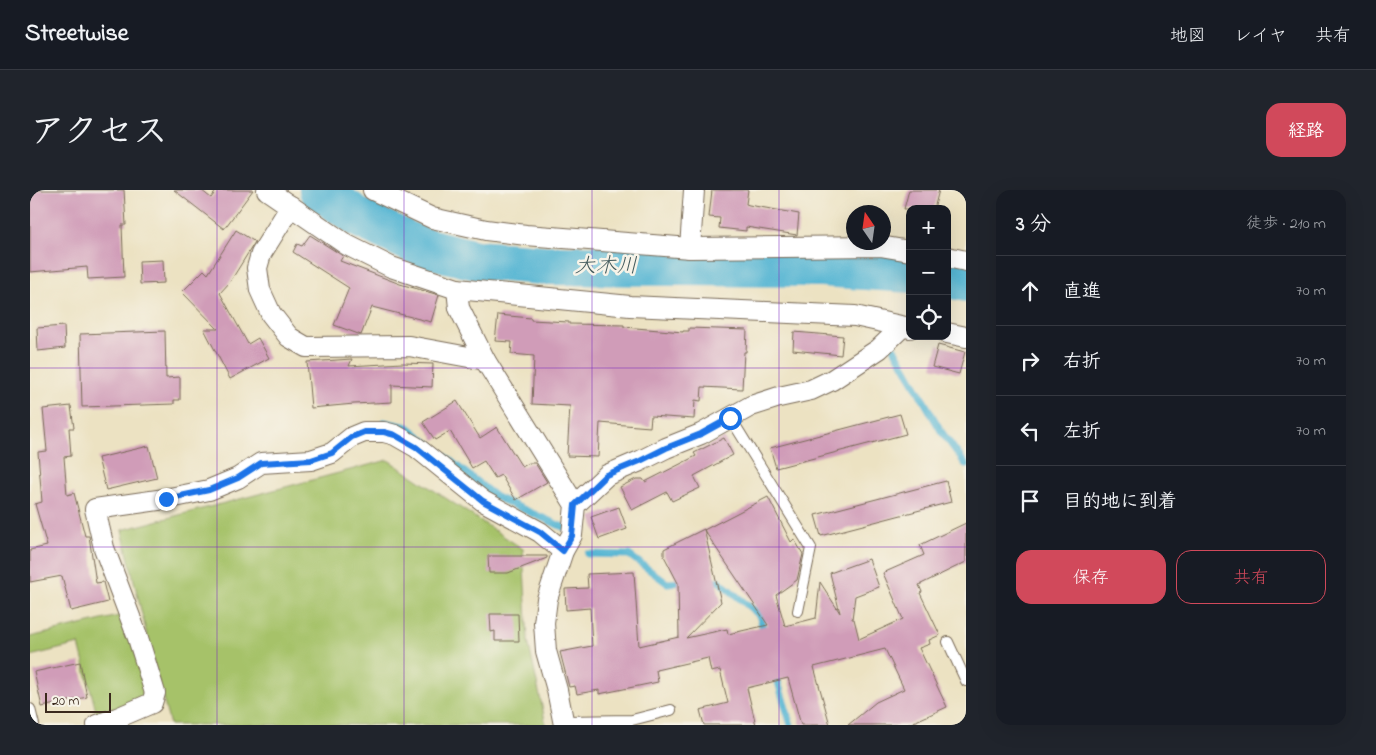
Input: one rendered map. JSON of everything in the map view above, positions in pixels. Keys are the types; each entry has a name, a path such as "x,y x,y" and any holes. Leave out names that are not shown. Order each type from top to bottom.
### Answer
{"street":[{"path":"267,190 347,245 392,267 457,289 630,306 855,316 906,327"},
{"path":"373,190 432,218 486,230 526,235 690,248 880,246 906,249"},
{"path":"690,248 694,190"},
{"path":"291,206 261,254 257,268 260,290 271,314 289,337 306,347 409,346 485,360"},
{"path":"951,258 966,261"},
{"path":"457,289 459,308 485,360 575,505 572,536 563,551 547,599 544,623 546,651 564,723"},
{"path":"575,505 606,475 701,434 751,406 811,390 832,380 906,327"},
{"path":"951,334 966,337"},
{"path":"97,725 152,703 155,693 138,638 104,548 95,509 166,499 209,490 238,478 261,463 311,460 332,453 352,437 364,432 384,432 395,435 416,447 483,501 540,532 563,551"}],"lane":[{"path":"730,418 811,548 798,611"},
{"path":"948,642 966,681"},
{"path":"30,709 34,725"},
{"path":"564,723 632,720 671,710"}],"green space":[{"path":"388,460 523,549 528,641 546,725 170,725 122,530"},
{"path":"123,615 148,694 98,719 79,644 30,656 30,637"}],"building":[{"path":"32,190 124,190 126,225 122,225 124,277 88,279 87,267 30,272 30,191 32,192"},
{"path":"174,190 201,190 211,198 217,190 253,190 224,229"},
{"path":"712,190 748,190 746,204 799,214 797,235 746,227 746,231 719,228 720,218 709,217"},
{"path":"909,190 939,190 935,205 906,205 906,209 904,209"},
{"path":"236,230 255,242 230,282 220,293 248,344 258,338 269,358 230,379 204,329 218,329 182,292 204,270 208,274"},
{"path":"310,235 343,256 340,261 400,284 439,295 431,322 372,307 361,335 334,325 349,288 293,252 297,244 302,246"},
{"path":"163,260 164,283 140,284 139,261"},
{"path":"498,315 531,318 531,320 569,322 569,324 624,325 624,327 683,332 689,331 689,328 747,330 742,389 702,387 701,401 695,400 694,419 651,416 650,427 600,423 598,457 567,456 570,406 532,404 534,356 511,354 512,342 495,341"},
{"path":"64,326 65,348 38,351 37,328"},
{"path":"165,331 166,378 180,377 180,400 174,400 174,404 82,407 80,334"},
{"path":"794,332 843,336 841,355 793,350"},
{"path":"938,345 965,352 959,374 932,367"},
{"path":"352,359 349,366 403,363 433,364 432,387 392,385 392,402 311,408 307,362"},
{"path":"457,401 480,438 497,427 522,467 529,463 535,463 547,482 516,500 501,475 495,478 484,461 472,468 450,431 435,440 423,422"},
{"path":"71,406 74,428 69,428 71,456 64,457 67,495 74,493 85,536 89,536 96,583 103,582 108,602 71,611 62,576 30,582 30,550 47,546 35,504 42,502 38,452 47,451 43,409"},
{"path":"900,414 906,434 776,468 770,448"},
{"path":"724,438 733,455 694,476 700,488 672,501 667,492 632,510 620,487 636,479 643,479 645,482 696,456 694,453"},
{"path":"149,446 157,478 106,490 98,458"},
{"path":"946,481 951,502 821,536 815,515"},
{"path":"768,497 791,542 794,539 803,554 797,580 776,595 785,626 816,618 820,582 840,613 830,573 869,559 879,587 855,596 852,619 854,619 859,639 903,619 883,573 924,555 920,545 966,523 966,562 919,585 922,592 920,593 940,635 929,640 930,644 919,648 947,707 907,725 848,725 876,702 904,689 885,649 814,667 830,725 801,725 788,678 747,688 756,725 704,725 700,710 728,703 720,670 711,672 708,658 656,670 658,682 599,694 599,690 577,694 575,686 569,687 560,652 592,646 590,608 566,610 565,589 588,588 587,574 634,572 639,646 679,637 678,583 664,556 664,549","holes":["704,531 768,625 728,634 727,629 686,638 721,602"]},
{"path":"619,507 627,529 599,539 591,517"},
{"path":"488,556 547,556 547,558 508,573 489,573"},
{"path":"490,614 518,614 519,641 495,641 495,631 491,632"},
{"path":"80,662 87,697 42,707 34,672"}],"waterway":[{"name":"大木川","path":"319,190 359,218 418,246 476,260 544,265 821,267 906,273"},
{"name":"大木川","path":"951,279 966,282"},
{"path":"894,348 941,431 966,465"},
{"path":"384,422 408,427 496,497 563,527"},
{"path":"588,554 629,555 667,583 685,582"},
{"path":"708,581 719,581 759,615 765,635"},
{"path":"775,672 791,725"}],"route":[{"path":"166,499 209,490 238,478 261,463 311,460 332,453 352,437 364,432 384,432 395,435 416,447 483,501 540,532 563,551 572,536 575,505 606,475 701,434 730,418"}]}
